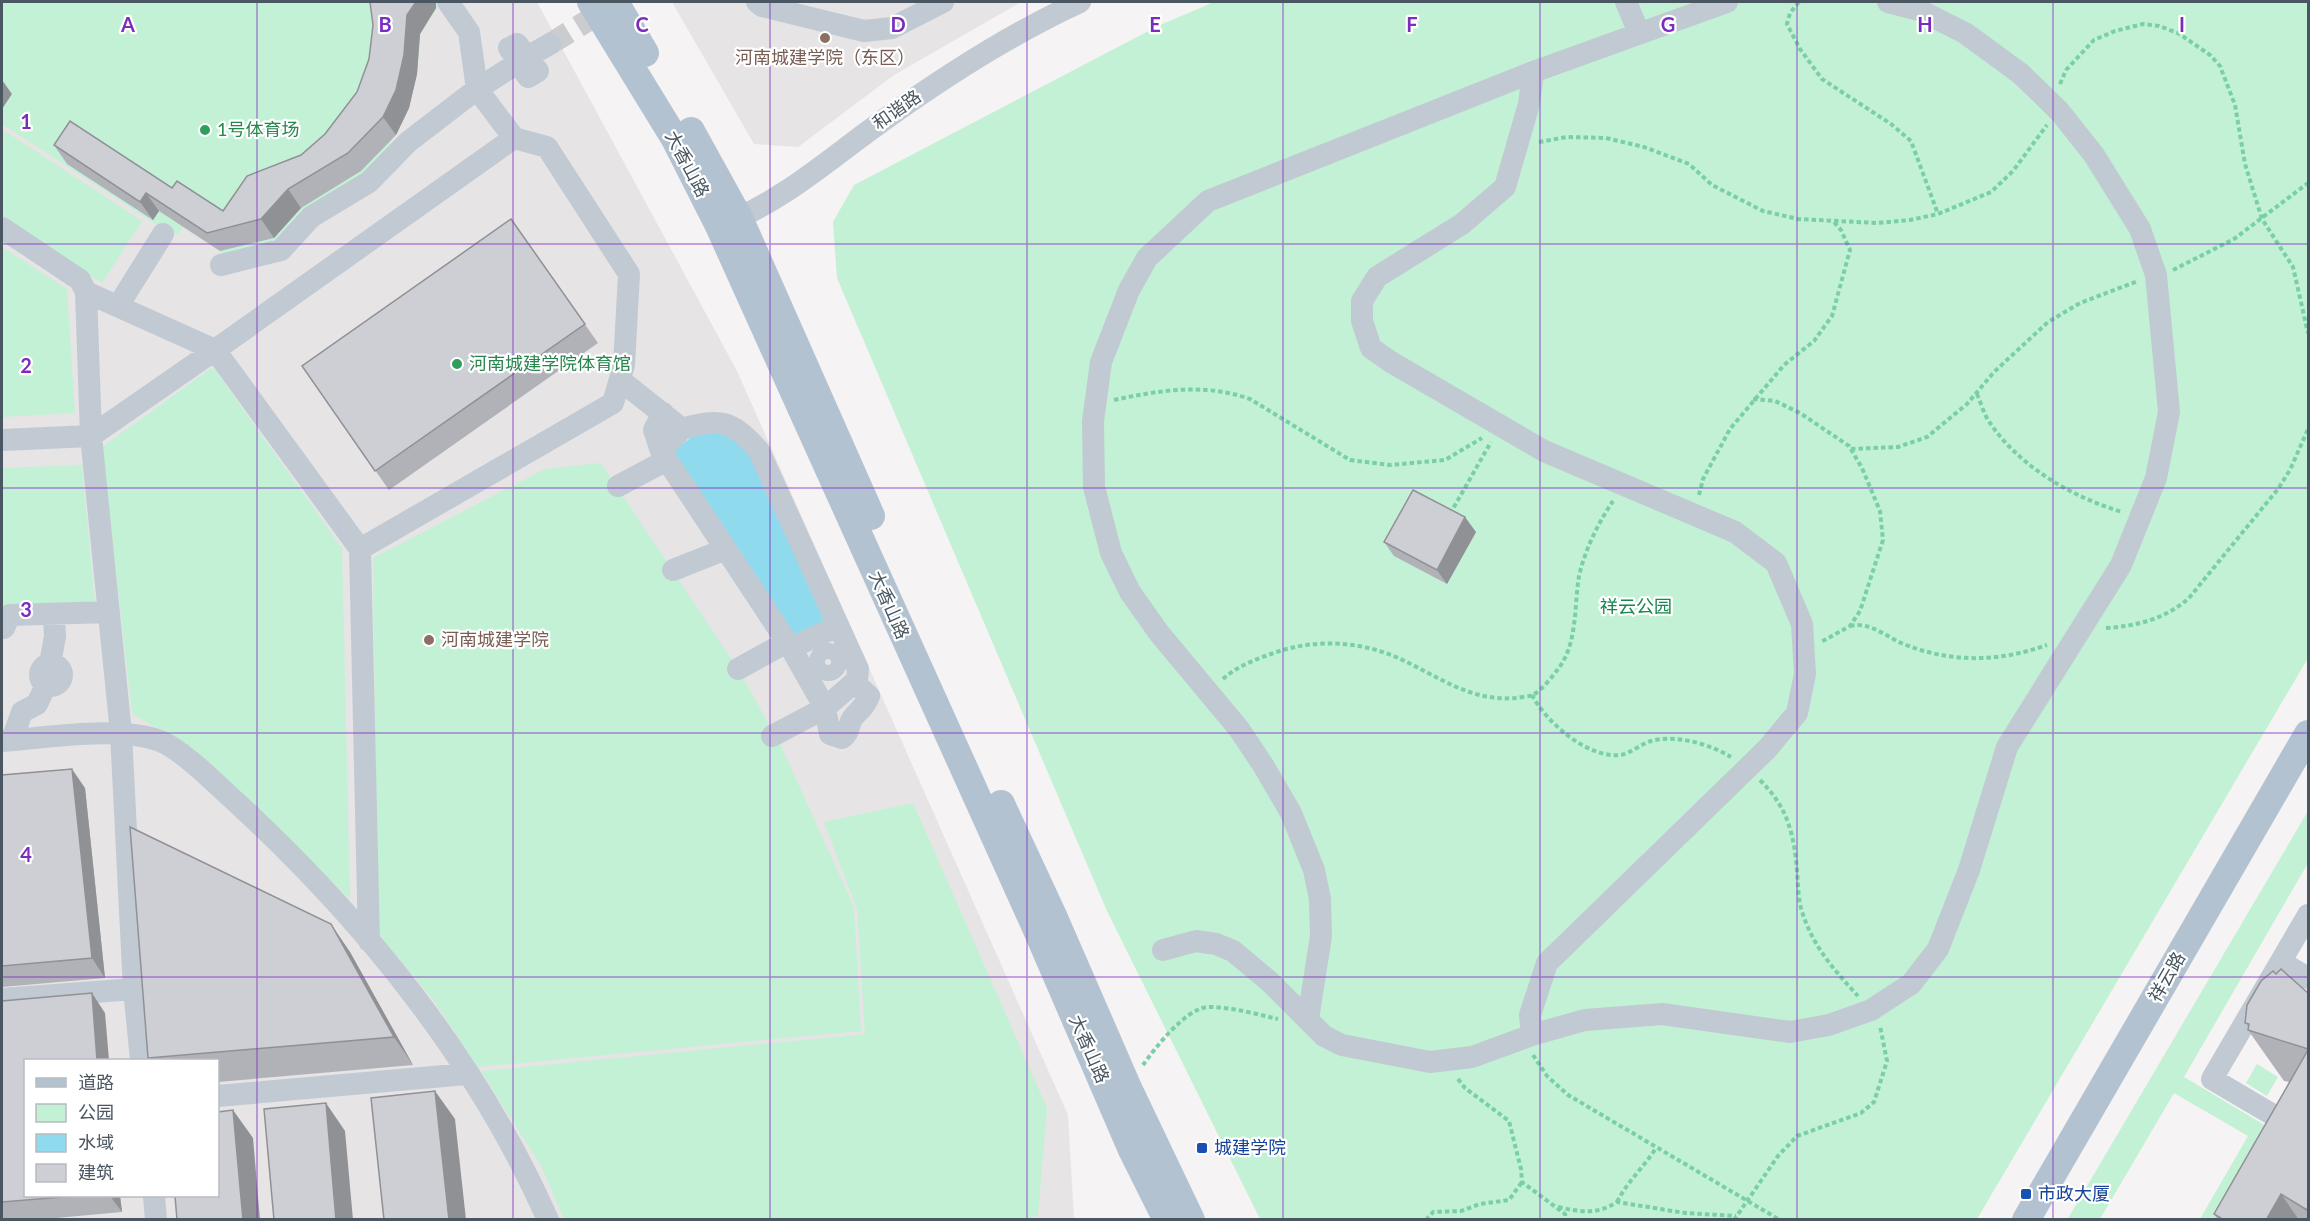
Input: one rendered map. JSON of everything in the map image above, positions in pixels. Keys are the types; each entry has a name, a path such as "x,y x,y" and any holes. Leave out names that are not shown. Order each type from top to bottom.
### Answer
{"main road":[{"name":"大香山路","path":"591,2 729,222 1132,1150 1181,1218"},
{"name":"大香山路","path":"615,2 729,222 897,576 1054,918 1128,1088 1181,1218"},
{"name":"祥云路","path":"2026,1220 2308,734"}],"street":[{"path":"360,549 613,403 624,366 629,274 547,147 514,138 477,88 469,32 448,2"},
{"path":"757,2 762,6 864,31 892,28 943,2"},
{"name":"和谐路","path":"729,222 783,192 970,61 1080,2"},
{"path":"1626,2 1639,33"},
{"path":"1308,1019 1321,936 1320,899 1314,870 1292,813 1239,729 1159,633 1130,592 1111,553 1094,487 1093,421 1101,362 1129,290 1147,258 1208,201 1533,72 1727,2"},
{"path":"1163,950 1196,941 1216,944 1233,951 1269,981 1324,1036 1342,1046 1431,1062 1456,1061 1585,1020 1662,1014 1790,1032 1829,1025 1871,1010 1911,984 1938,949 1969,870 2007,747 2121,565 2156,478 2169,412 2156,275 2140,229 2094,155 2053,106 2021,74 1965,33 1919,10 1888,2"},
{"path":"221,265 281,250 311,217 369,182 408,142 477,88 550,44"},
{"path":"1532,1035 1530,1015 1547,963 1748,767 1797,712 1805,674 1802,624 1776,563 1735,532 1625,488 1544,451 1371,348 1362,321 1362,301 1377,277 1462,224 1504,188 1529,104 1533,72"},
{"path":"2,440 91,436 514,138"},
{"path":"2,228 80,280 86,292 91,436 120,733 134,989 141,1059"},
{"path":"118,306 163,234"},
{"path":"86,292 215,350 360,549 369,941"},
{"path":"620,380 682,429"},
{"path":"618,486 664,455 682,429 708,421 727,424 744,433 759,451 838,626 826,659 825,708 830,734 842,738 850,728 855,715 865,706 869,696 850,688 826,659 789,645 664,455 654,430 663,413"},
{"path":"673,570 726,549"},
{"path":"4,628 10,615 54,616 109,612"},
{"path":"7,740 22,712 37,704 48,674 55,636 54,616"},
{"path":"826,659 838,626"},
{"path":"738,669 789,645"},
{"path":"772,736 825,708 850,688"},
{"path":"7,740 120,733 146,736 163,742 210,778 327,891 425,1011 467,1074 530,1179 548,1220"},
{"path":"2290,1151 2301,1132 2212,1079 2308,915"},
{"path":"2281,962 2308,978"},
{"path":"2,999 134,989"},
{"path":"219,1096 467,1074"},
{"path":"154,1197 156,1220"}],"path":[{"path":"1799,2 1790,13 1787,24 1800,49 1822,79 1911,141 1938,214"},
{"path":"1545,143 1582,136 1606,138 1644,147 1689,164 1712,185 1762,211 1798,219 1877,223 1910,220 1938,214 1991,192 2013,171 2052,117 2053,106 2066,70 2094,40 2115,31 2143,24 2158,26 2193,41 2220,66 2235,105 2245,164 2262,219 2293,267 2308,333"},
{"path":"1851,449 1898,447 1927,436 1943,425 1977,394 1994,372 2048,322 2080,303 2176,270 2234,239 2308,183"},
{"path":"1695,516 1704,479 1730,429 1784,365 1815,341 1832,316 1850,250 1841,230 1832,221"},
{"path":"1096,401 1175,388 1232,393 1250,399 1350,460 1390,465 1445,460 1500,426"},
{"path":"1977,394 1988,421 2001,438 2050,480 2090,501 2140,519"},
{"path":"1753,399 1775,401 1800,413 1832,433 1851,449 1862,468 1880,511 1883,540 1860,611 1850,626 1828,639 1803,648"},
{"path":"1447,519 1500,426"},
{"path":"1208,692 1230,672 1255,660 1306,643 1337,643 1396,657 1424,673 1470,693 1500,699 1532,695 1560,667 1574,623 1583,562 1604,516 1625,488"},
{"path":"1532,695 1546,717 1572,740 1605,753 1622,755 1651,741 1668,738 1713,748 1748,767 1786,814 1792,829 1801,907 1826,961 1871,1010 1880,1026 1887,1061 1874,1102 1861,1113 1797,1136 1778,1156 1735,1218 1684,1213 1617,1202"},
{"path":"1128,1088 1157,1044 1174,1027 1206,1007 1248,1012 1281,1020"},
{"path":"1532,1035 1533,1055 1547,1076 1568,1095 1780,1220"},
{"path":"1426,1220 1433,1212 1461,1211 1480,1204 1509,1200 1522,1182 1509,1121 1466,1088 1456,1077 1456,1061"},
{"path":"1557,1207 1591,1212 1605,1210 1617,1202 1624,1188 1634,1180 1656,1148"},
{"path":"1522,1182 1557,1207 1565,1214 1566,1220"}],"shaded area":[{"name":"河南城建学院","path":"2,2 537,2 737,371 1068,1115 1074,1219 2,1220"},
{"name":"河南城建学院（东区）","path":"672,2 1021,2 894,75 798,147 754,144"}],"green space":[{"name":"1号体育场","path":"2,2 441,2 420,34 417,74 409,108 384,155 271,249 232,259 183,227 178,234 165,230 2,124"},
{"name":"祥云公园","path":"1214,2 2308,2 2308,658 1977,1219 1260,1219 1107,911 837,278 833,222 854,185 1160,25"},
{"path":"2,129 142,221 102,283 2,217"},
{"path":"2,247 67,289 75,413 2,417"},
{"path":"213,367 342,548 350,900 248,798 163,732 132,714 102,447"},
{"path":"601,463 738,669 781,746 854,907 861,1031 478,1067 434,1001 378,933 373,558 545,469"},
{"path":"82,465 95,603 9,611 2,606 2,468"},
{"path":"913,803 1047,1108 1038,1216 1017,1220 564,1219 541,1166 481,1071 865,1034 857,909 824,822"},
{"path":"2308,811 2308,863 2184,1077 2288,1139 2241,1219 2200,1219 2248,1136 2174,1093 2100,1219 2067,1220"},
{"path":"2257,1064 2278,1077 2267,1096 2246,1083"}],"water":[{"path":"702,429 717,429 746,446 829,622 795,642 671,453"}],"building":[{"path":"370,2 416,2 407,15 404,55 396,90 383,117 348,153 288,189 261,219 207,233 146,193 140,202 54,145 70,121 172,188 177,181 223,211 247,176 301,155 325,134 357,92 369,59 373,25"},
{"name":"河南城建学院体育馆","path":"511,219 585,324 375,471 302,366"},
{"path":"1413,490 1465,517 1437,570 1384,542"},
{"path":"72,769 92,958 2,966 2,775"},
{"path":"130,827 331,924 394,1037 148,1058"},
{"path":"2281,969 2308,993 2308,1049 2248,1030 2249,1024 2245,1023 2247,1005 2261,981 2273,971 2276,974"},
{"path":"92,993 97,1059 24,1059 24,1197 63,1197 2,1202 2,1001"},
{"path":"2308,1050 2307,1210 2281,1194 2266,1220 2224,1220 2214,1214"},
{"path":"435,1091 449,1220 384,1220 371,1098"},
{"path":"326,1103 336,1220 274,1220 264,1109"},
{"path":"233,1110 243,1220 177,1220 175,1197 219,1197 219,1112"}],"tunnel":[{"path":"550,44 613,5"}],"place":[{"name":"河南城建学院（东区）","path":"825,38"},
{"name":"1号体育场","path":"205,130"},
{"name":"河南城建学院体育馆","path":"457,364"},
{"name":"河南城建学院","path":"429,640"},
{"name":"城建学院","path":"1202,1148"},
{"name":"市政大厦","path":"2026,1194"}]}
